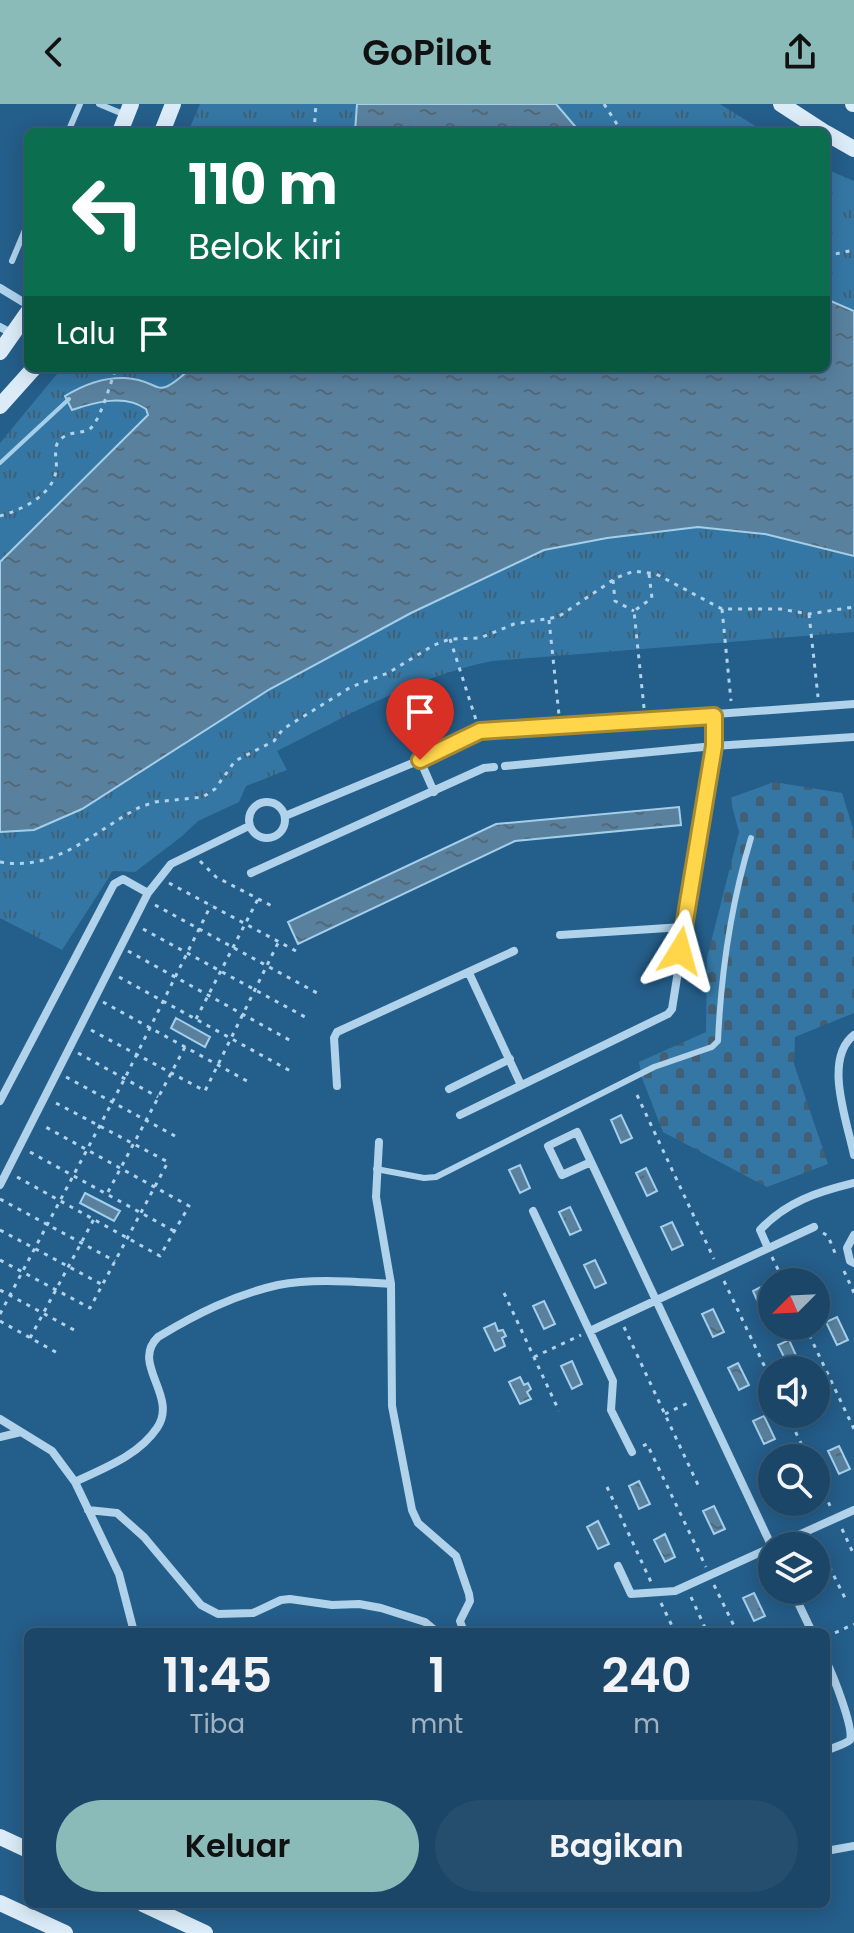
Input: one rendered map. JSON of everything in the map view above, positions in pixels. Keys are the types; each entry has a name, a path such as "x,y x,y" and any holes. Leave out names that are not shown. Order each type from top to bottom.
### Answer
{"main road":[{"path":"164,128 173,104"},
{"path":"781,104 817,128"},
{"path":"830,136 854,149"},
{"path":"0,352 6,330 24,315"},
{"path":"0,406 30,372"},
{"path":"0,1903 65,1933"},
{"path":"156,1908 205,1933"}],"street":[{"path":"0,288 24,303"},
{"path":"285,816 420,760 480,731 854,704"},
{"path":"460,1115 668,1014 674,1001 683,927 714,746 714,716"},
{"path":"505,766 714,746 854,737"},
{"path":"420,760 434,792"},
{"path":"251,873 484,768 494,767"},
{"path":"268,801 280,806 285,816 285,826 272,838 255,834 249,826 249,814 256,804 268,801"},
{"path":"0,1185 146,896 159,877 171,864 192,852 249,826"},
{"path":"0,1101 114,884 123,879 146,896"},
{"path":"560,935 683,927"},
{"path":"337,1086 334,1038 337,1032 514,951"},
{"path":"469,973 521,1085"},
{"path":"854,1035 840,1049 837,1070 854,1155"},
{"path":"449,1089 510,1059"},
{"path":"591,1162 562,1175 548,1146 577,1132 766,1532"},
{"path":"379,1142 376,1197 391,1284 392,1406 408,1496 418,1523 456,1556 469,1594 470,1601 460,1621 463,1628"},
{"path":"768,1248 760,1230 775,1213 816,1193 854,1183"},
{"path":"533,1211 613,1381 611,1410 632,1452"},
{"path":"590,1331 814,1227"},
{"path":"854,1235 847,1248 850,1261 854,1263"},
{"path":"75,1482 128,1456 159,1426 163,1410 160,1392 147,1354 149,1345 158,1337 222,1302 279,1285 391,1284"},
{"path":"0,1419 52,1451 75,1482 119,1574 133,1628"},
{"path":"0,1437 21,1431"},
{"path":"88,1510 117,1513 144,1537 201,1605 212,1612 253,1613 290,1599 332,1605 359,1604 425,1622 432,1628"},
{"path":"805,1532 854,1510"},
{"path":"618,1566 631,1594 675,1591 758,1554"},
{"path":"799,1604 810,1628"},
{"path":"830,1669 852,1716 854,1733 851,1739 830,1749"},
{"path":"830,1850 854,1846"}],"lane":[{"path":"70,128 80,104"},
{"path":"99,104 129,110"},
{"path":"12,261 24,232"},
{"path":"376,1169 424,1178 436,1177 654,1067 712,1047 718,1041 725,961 738,881 751,838"}],"path":[{"path":"314,128 316,104"},
{"path":"604,104 619,128"},
{"path":"830,255 854,250"},
{"path":"0,516 25,508 51,482 56,472 55,447 69,433 88,430 95,423 114,372"},
{"path":"0,862 14,865 60,856 140,807 203,797 215,789 235,761 274,741 283,729 351,687 388,673 434,645 450,639 480,638 531,620 549,620 571,610 613,580 634,571 656,574 722,609 763,608 809,614 854,607"},
{"path":"634,611 652,598 649,573"},
{"path":"613,580 615,601 634,611"},
{"path":"722,609 733,714"},
{"path":"634,611 645,720"},
{"path":"809,614 819,707"},
{"path":"549,620 560,726"},
{"path":"450,639 480,731"},
{"path":"192,852 216,877 272,906"},
{"path":"159,877 296,951"},
{"path":"146,896 199,929 317,993"},
{"path":"196,1019 258,899"},
{"path":"0,1314 125,1078 211,905"},
{"path":"133,924 305,1017"},
{"path":"81,1024 205,1091 279,941"},
{"path":"121,947 293,1042"},
{"path":"109,971 294,1073"},
{"path":"95,998 247,1081"},
{"path":"107,1194 185,1047"},
{"path":"70,1048 158,1097"},
{"path":"57,1073 175,1136"},
{"path":"637,1095 760,1356"},
{"path":"0,1260 90,1308 168,1162 45,1097"},
{"path":"7,1171 160,1256 189,1206 33,1120"},
{"path":"20,1146 174,1231"},
{"path":"0,1199 115,1261"},
{"path":"30,1338 94,1219"},
{"path":"0,1230 103,1285"},
{"path":"768,1248 777,1268"},
{"path":"0,1290 74,1330"},
{"path":"504,1293 559,1411"},
{"path":"620,1317 699,1487"},
{"path":"0,1321 61,1355"},
{"path":"534,1357 590,1331"},
{"path":"812,1340 854,1429"},
{"path":"665,1414 701,1397"},
{"path":"647,1444 735,1628"},
{"path":"607,1487 673,1628"},
{"path":"811,1529 847,1602"},
{"path":"686,1587 705,1628"},
{"path":"830,1635 854,1624"}],"green space":[{"path":"200,104 720,104 759,128 190,128"},
{"path":"830,171 854,181 854,632 492,661 408,687 277,751 287,770 246,786 239,802 198,821 135,872 113,871 62,950 0,918 0,443 59,372 830,372"},
{"path":"774,782 842,793 854,832 854,1013 795,1037 794,1064 828,1164 767,1187 663,1132 639,1062 706,1032 707,958 739,832 730,798"}],"water":[{"path":"357,104 556,104 577,128 355,128"},
{"path":"830,301 854,311 854,556 765,534 698,527 607,538 544,550 411,613 270,689 82,809 34,830 0,832 0,562 148,415 146,409 138,404 119,401 100,402 72,410 65,396 94,382 109,379 137,380 163,388 187,372 830,372"},
{"path":"679,807 681,825 515,841 298,944 288,922 496,824"},
{"path":"176,1018 210,1037 205,1047 171,1028"},
{"path":"621,1115 632,1138 621,1143 611,1120"},
{"path":"520,1165 530,1188 520,1193 509,1170"},
{"path":"646,1168 657,1191 647,1196 636,1173"},
{"path":"85,1193 120,1211 114,1221 80,1203"},
{"path":"570,1207 581,1230 570,1235 559,1212"},
{"path":"672,1222 683,1245 672,1250 661,1227"},
{"path":"595,1260 606,1283 595,1288 584,1265"},
{"path":"544,1301 555,1324 544,1329 533,1306"},
{"path":"713,1309 724,1332 713,1337 702,1314"},
{"path":"837,1317 848,1340 837,1345 830,1330 830,1320"},
{"path":"495,1323 498,1331 503,1330 506,1336 502,1338 505,1346 495,1351 484,1328"},
{"path":"789,1340 796,1356 784,1356 778,1345"},
{"path":"572,1361 582,1384 572,1389 561,1366"},
{"path":"738,1363 749,1385 739,1390 728,1368"},
{"path":"520,1377 524,1385 528,1383 531,1389 527,1392 531,1399 520,1404 509,1382"},
{"path":"758,1419 758,1428 770,1428 775,1439 764,1444 753,1421"},
{"path":"839,1446 850,1469 839,1474 830,1450"},
{"path":"639,1481 650,1504 639,1509 629,1486"},
{"path":"714,1506 725,1529 714,1534 703,1511"},
{"path":"598,1521 609,1544 598,1549 587,1527"},
{"path":"665,1534 675,1557 665,1562 654,1540"},
{"path":"754,1593 765,1616 754,1621 743,1598"}],"waterway":[{"path":"0,463 69,399"}],"route":[{"path":"420,760 480,731 714,716 714,746 680,951"}]}
